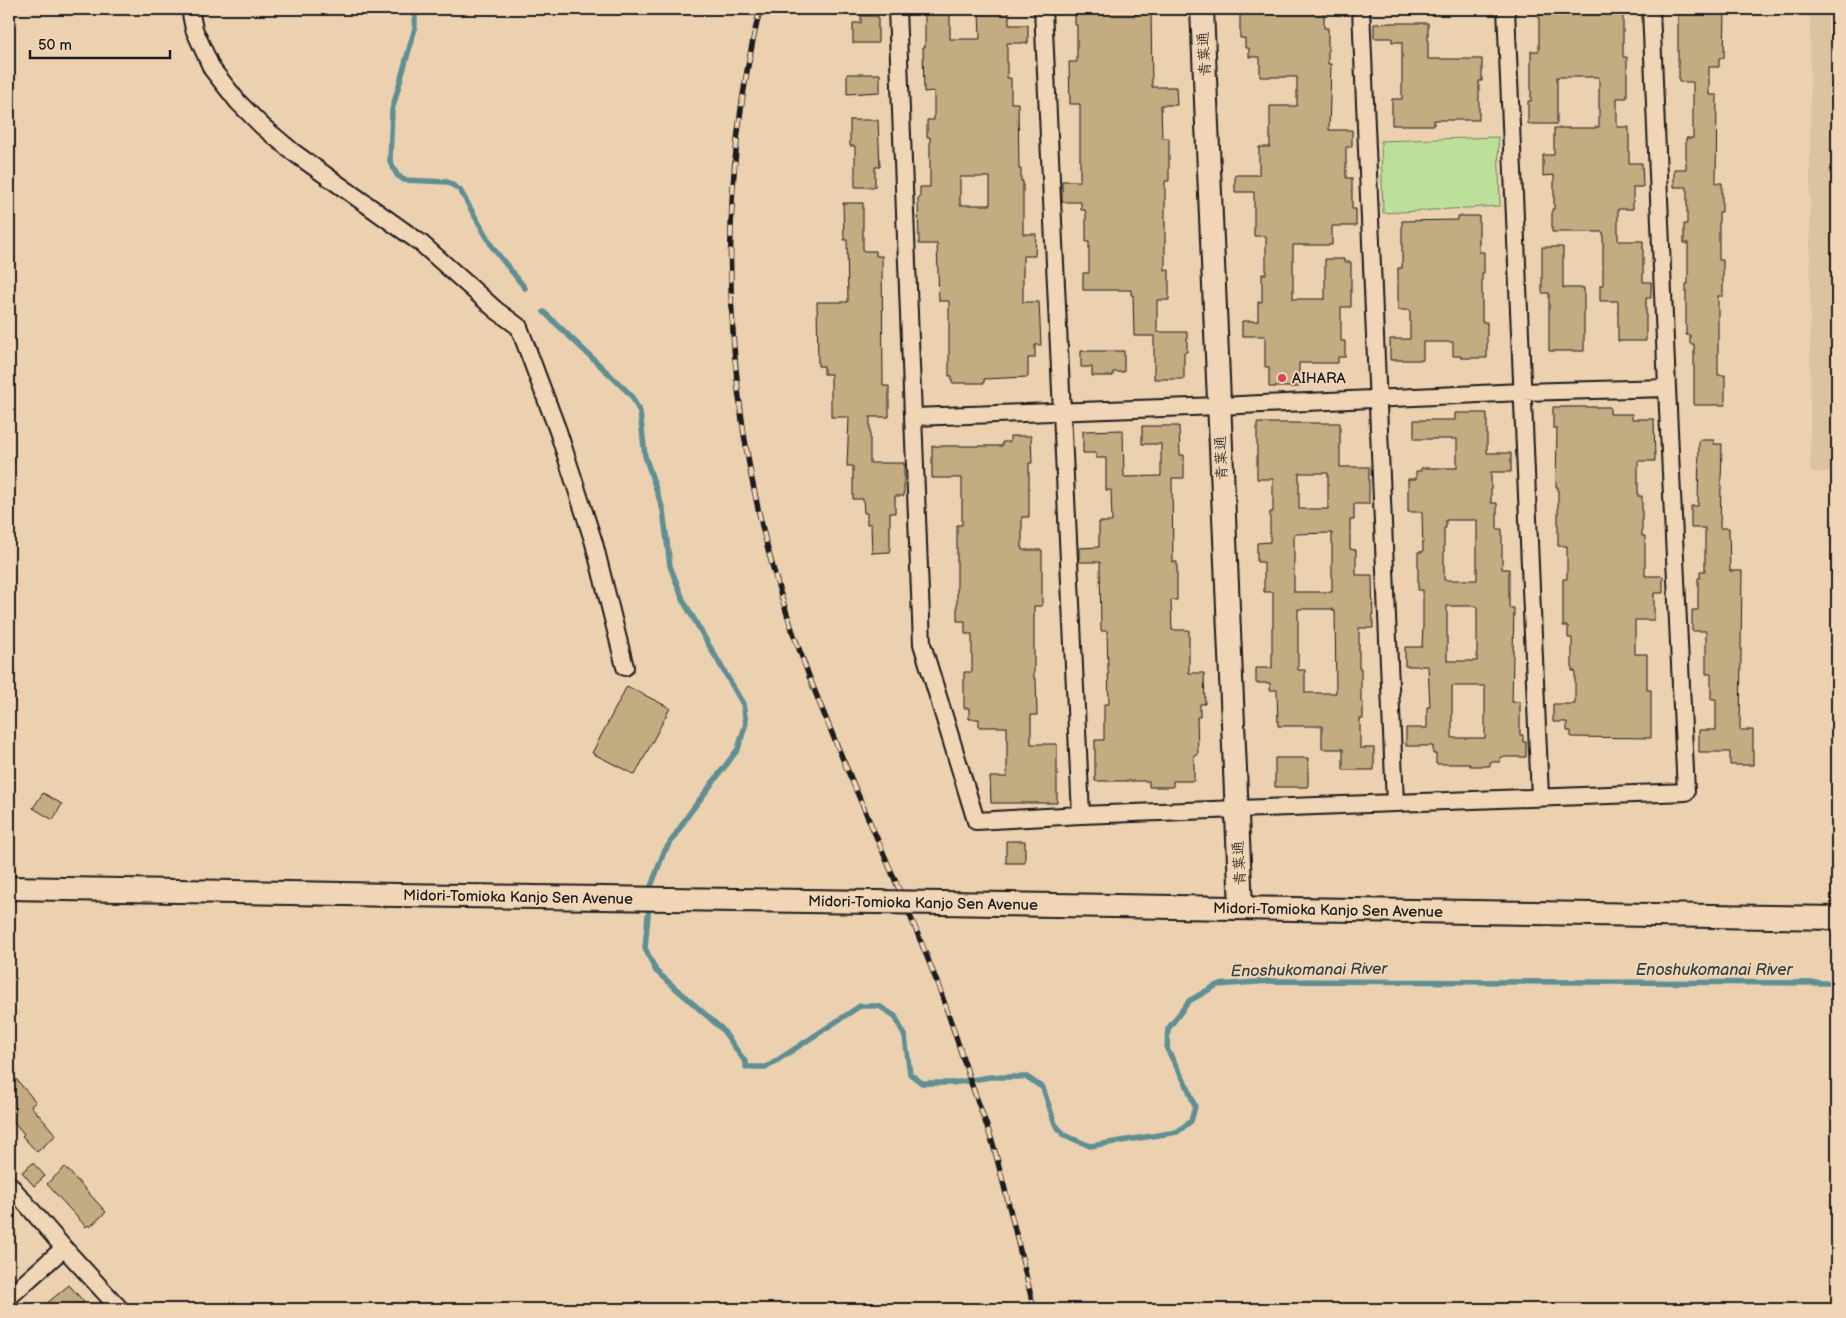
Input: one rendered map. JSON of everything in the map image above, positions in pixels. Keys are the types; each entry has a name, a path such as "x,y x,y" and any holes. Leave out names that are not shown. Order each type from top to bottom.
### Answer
{"street":[{"path":"190,9 194,29 212,69 238,102 262,126 292,152 422,244 496,310 519,327 558,431 591,534 625,667"},
{"path":"897,9 922,644 976,821 1081,815 1686,792 1652,9"},
{"path":"1043,9 1081,815"},
{"name":"青葉通","path":"1202,9 1241,908"},
{"path":"1361,9 1396,803"},
{"path":"1506,9 1540,797"},
{"path":"914,417 1219,406 1522,392 1667,388"},
{"name":"Midori-Tomioka Kanjo Sen Avenue","path":"9,888 1837,918"},
{"path":"9,1184 120,1309"},
{"path":"9,1298 64,1248"}],"shaded area":[{"path":"1810,9 1837,9 1837,472 1810,472"}],"green space":[{"path":"1837,35 1837,368 1833,40"},
{"path":"1498,137 1500,206 1383,213 1381,141"}],"building":[{"path":"925,9 950,9 950,39 980,39 979,9 1009,9 1009,25 1028,25 1028,43 1007,43 1007,78 1011,78 1011,103 1018,103 1019,169 1021,169 1021,181 1023,181 1023,234 1036,234 1035,256 1023,256 1023,302 1039,302 1041,345 1035,345 1035,358 1028,358 1028,377 984,379 984,383 952,383 952,376 949,376 949,301 939,301 937,244 919,244 918,198 920,198 920,187 930,187 930,137 927,137 927,120 934,120 934,91 924,92 923,47 925,47","holes":["960,177 990,177 990,205 960,205"]},
{"path":"1075,9 1151,9 1152,87 1176,87 1177,105 1161,105 1162,138 1169,138 1169,181 1165,181 1165,270 1169,270 1169,300 1157,300 1157,332 1187,332 1187,352 1184,352 1184,379 1154,379 1154,336 1134,336 1133,295 1131,295 1131,290 1083,290 1083,273 1089,273 1089,242 1086,242 1086,213 1085,210 1081,210 1081,202 1062,202 1062,181 1080,181 1080,104 1070,104 1069,62 1077,62"},
{"path":"1240,9 1324,9 1324,28 1328,28 1328,64 1331,64 1329,130 1352,130 1352,147 1346,147 1346,178 1352,178 1352,209 1356,209 1356,226 1332,226 1332,245 1293,245 1293,299 1325,299 1325,259 1344,259 1344,262 1351,262 1351,307 1341,307 1341,341 1345,341 1345,357 1338,357 1338,363 1299,363 1299,387 1269,387 1269,367 1265,367 1265,336 1242,336 1242,321 1258,321 1258,302 1262,302 1262,274 1266,274 1266,236 1254,236 1254,192 1235,192 1235,175 1259,175 1259,147 1270,147 1270,106 1297,106 1297,77 1260,77 1260,57 1249,57 1249,48 1245,48 1245,38 1240,38"},
{"path":"1678,9 1725,9 1724,58 1719,58 1719,67 1709,67 1709,95 1717,95 1716,183 1722,183 1722,212 1719,212 1719,260 1723,260 1723,296 1718,296 1718,375 1725,375 1725,405 1694,405 1694,344 1690,344 1690,335 1686,335 1688,243 1684,243 1684,224 1687,224 1687,187 1674,187 1674,169 1686,169 1686,138 1693,138 1693,82 1679,82"},
{"path":"1539,11 1623,11 1623,57 1627,57 1627,98 1617,98 1617,127 1629,127 1629,163 1642,163 1643,187 1633,187 1633,209 1618,209 1618,241 1643,241 1643,282 1651,282 1651,298 1646,298 1646,341 1618,341 1618,301 1600,301 1600,285 1603,285 1603,232 1552,232 1554,175 1543,176 1543,155 1554,155 1554,128 1599,127 1599,77 1557,77 1557,124 1528,124 1528,101 1531,101 1531,51 1539,51"},
{"path":"861,16 878,16 878,43 853,43 853,23 861,23"},
{"path":"1428,23 1428,59 1482,59 1482,81 1479,81 1479,120 1434,120 1434,125 1392,125 1392,99 1402,99 1402,42 1392,42 1392,38 1374,38 1374,24"},
{"path":"847,74 880,74 880,92 847,94"},
{"path":"850,120 878,120 880,167 875,167 875,187 855,187 855,146 850,146"},
{"path":"843,203 863,203 863,251 876,251 876,256 882,256 883,386 889,386 889,417 870,417 870,463 904,463 904,496 895,496 895,513 890,513 890,552 872,553 871,524 867,524 867,513 864,513 863,499 853,499 853,466 847,466 849,417 831,417 831,374 824,374 824,366 818,366 817,302 848,302 847,240 844,240"},
{"path":"1458,216 1479,216 1479,252 1484,252 1482,322 1487,322 1487,358 1461,358 1461,356 1453,356 1453,342 1423,342 1423,360 1390,360 1390,339 1410,339 1410,310 1398,310 1398,268 1402,268 1402,221 1458,220"},
{"path":"1542,247 1563,247 1563,288 1584,288 1584,351 1549,351 1549,293 1542,293"},
{"path":"1081,351 1124,351 1124,372 1113,372 1113,376 1092,376 1092,367 1081,367"},
{"path":"1553,407 1610,407 1610,414 1632,414 1632,419 1654,419 1655,461 1638,461 1638,496 1642,496 1645,576 1663,576 1663,593 1654,593 1654,620 1635,620 1635,654 1647,654 1647,690 1651,690 1651,738 1571,737 1571,731 1567,731 1567,722 1553,722 1553,704 1575,704 1575,671 1572,671 1572,638 1568,638 1568,626 1563,626 1563,579 1567,579 1567,546 1558,546 1557,428 1553,428"},
{"path":"1455,413 1487,413 1487,453 1511,453 1511,472 1491,472 1491,503 1497,503 1497,529 1502,529 1502,569 1509,569 1509,608 1514,608 1512,702 1520,702 1520,735 1523,735 1523,742 1526,742 1526,757 1500,757 1500,762 1490,762 1490,766 1436,764 1436,754 1433,754 1433,746 1406,746 1406,728 1427,728 1427,707 1430,707 1428,666 1405,666 1405,647 1422,647 1423,625 1423,590 1418,590 1418,552 1423,552 1422,512 1408,512 1408,479 1416,479 1416,471 1421,471 1421,468 1457,468 1457,439 1414,439 1414,420 1455,420","holes":["1446,520 1477,520 1477,580 1444,580 1444,528 1446,528","1447,606 1477,606 1477,661 1447,661","1452,686 1485,686 1485,738 1452,738"]},
{"path":"1257,423 1340,423 1340,467 1369,467 1369,504 1354,504 1354,520 1350,520 1350,549 1356,550 1356,575 1372,575 1373,628 1359,628 1359,668 1361,668 1361,702 1363,702 1363,719 1360,719 1360,748 1374,748 1374,770 1343,770 1343,749 1322,749 1322,726 1278,726 1277,690 1270,690 1270,683 1256,683 1256,668 1272,668 1273,627 1273,592 1264,592 1264,562 1257,562 1257,543 1270,542 1270,512 1273,512 1273,479 1257,479","holes":["1299,473 1328,473 1328,509 1299,509","1332,533 1332,592 1294,592 1294,534","1298,609 1333,609 1335,611 1336,693 1305,693 1305,670 1298,670"]},
{"path":"1142,426 1179,426 1180,455 1184,455 1184,478 1172,478 1173,562 1177,562 1177,600 1171,600 1172,630 1189,630 1189,673 1204,673 1205,704 1200,704 1200,717 1197,717 1198,755 1194,755 1194,781 1173,781 1173,787 1149,787 1149,781 1095,781 1095,740 1104,740 1104,704 1109,704 1107,631 1101,631 1100,562 1079,562 1079,548 1099,547 1099,522 1112,522 1111,490 1106,490 1106,458 1096,458 1096,453 1083,453 1083,431 1123,430 1124,477 1161,476 1161,444 1142,444"},
{"path":"1010,436 1031,436 1032,463 1029,463 1029,517 1022,517 1022,550 1042,550 1042,606 1034,606 1034,679 1036,679 1037,715 1031,715 1031,744 1057,744 1057,803 991,803 990,777 1007,777 1007,727 979,727 979,719 969,719 969,708 964,708 964,672 972,672 972,634 965,634 965,621 957,621 957,525 962,525 962,478 932,478 932,446 1002,446 1002,442 1010,442"},
{"path":"1699,440 1714,440 1714,444 1722,444 1720,528 1729,528 1730,571 1742,571 1740,730 1753,730 1753,765 1730,765 1730,752 1699,752 1699,730 1716,730 1716,699 1711,699 1711,674 1706,674 1706,631 1692,631 1692,610 1698,610 1698,578 1700,578 1700,571 1705,571 1705,528 1691,528 1691,506 1698,506"},
{"path":"627,686 670,708 635,775 592,753"},
{"path":"1275,758 1308,758 1308,787 1275,787"},
{"path":"43,793 62,804 53,820 33,808"},
{"path":"1006,841 1025,841 1025,863 1006,863"},
{"path":"9,1071 36,1102 31,1106 56,1135 37,1152 22,1136 24,1134 9,1116"},
{"path":"33,1163 45,1176 34,1186 22,1172"},
{"path":"65,1167 106,1212 90,1227 88,1225 86,1227 47,1184"},
{"path":"69,1285 84,1302 76,1309 40,1309"}],"waterway":[{"name":"Enoshukomanai River","path":"415,9 415,28 392,110 390,161 397,175 404,180 448,182 460,190 493,248 525,288"},
{"name":"Enoshukomanai River","path":"544,312 631,395 640,412 645,456 663,510 670,566 684,602 743,704 746,723 738,749 689,814 664,852 650,889 650,895"},
{"name":"Enoshukomanai River","path":"649,904 645,948 656,971 722,1029 746,1063 746,1067 767,1067 860,1006 879,1006 895,1016 905,1037 910,1074 922,1083 952,1083 990,1077 1027,1077 1043,1088 1055,1124 1064,1135 1090,1146 1177,1132 1191,1121 1195,1107 1188,1088 1167,1049 1168,1029 1189,1001 1217,985 1270,981 1837,983"}],"railway":[{"path":"760,9 744,92 734,176 731,261 734,346 743,431 759,514 781,596 809,676 920,939 949,1016 993,1144 1034,1309"}],"place":[{"name":"AIHARA","path":"1282,378"}]}
